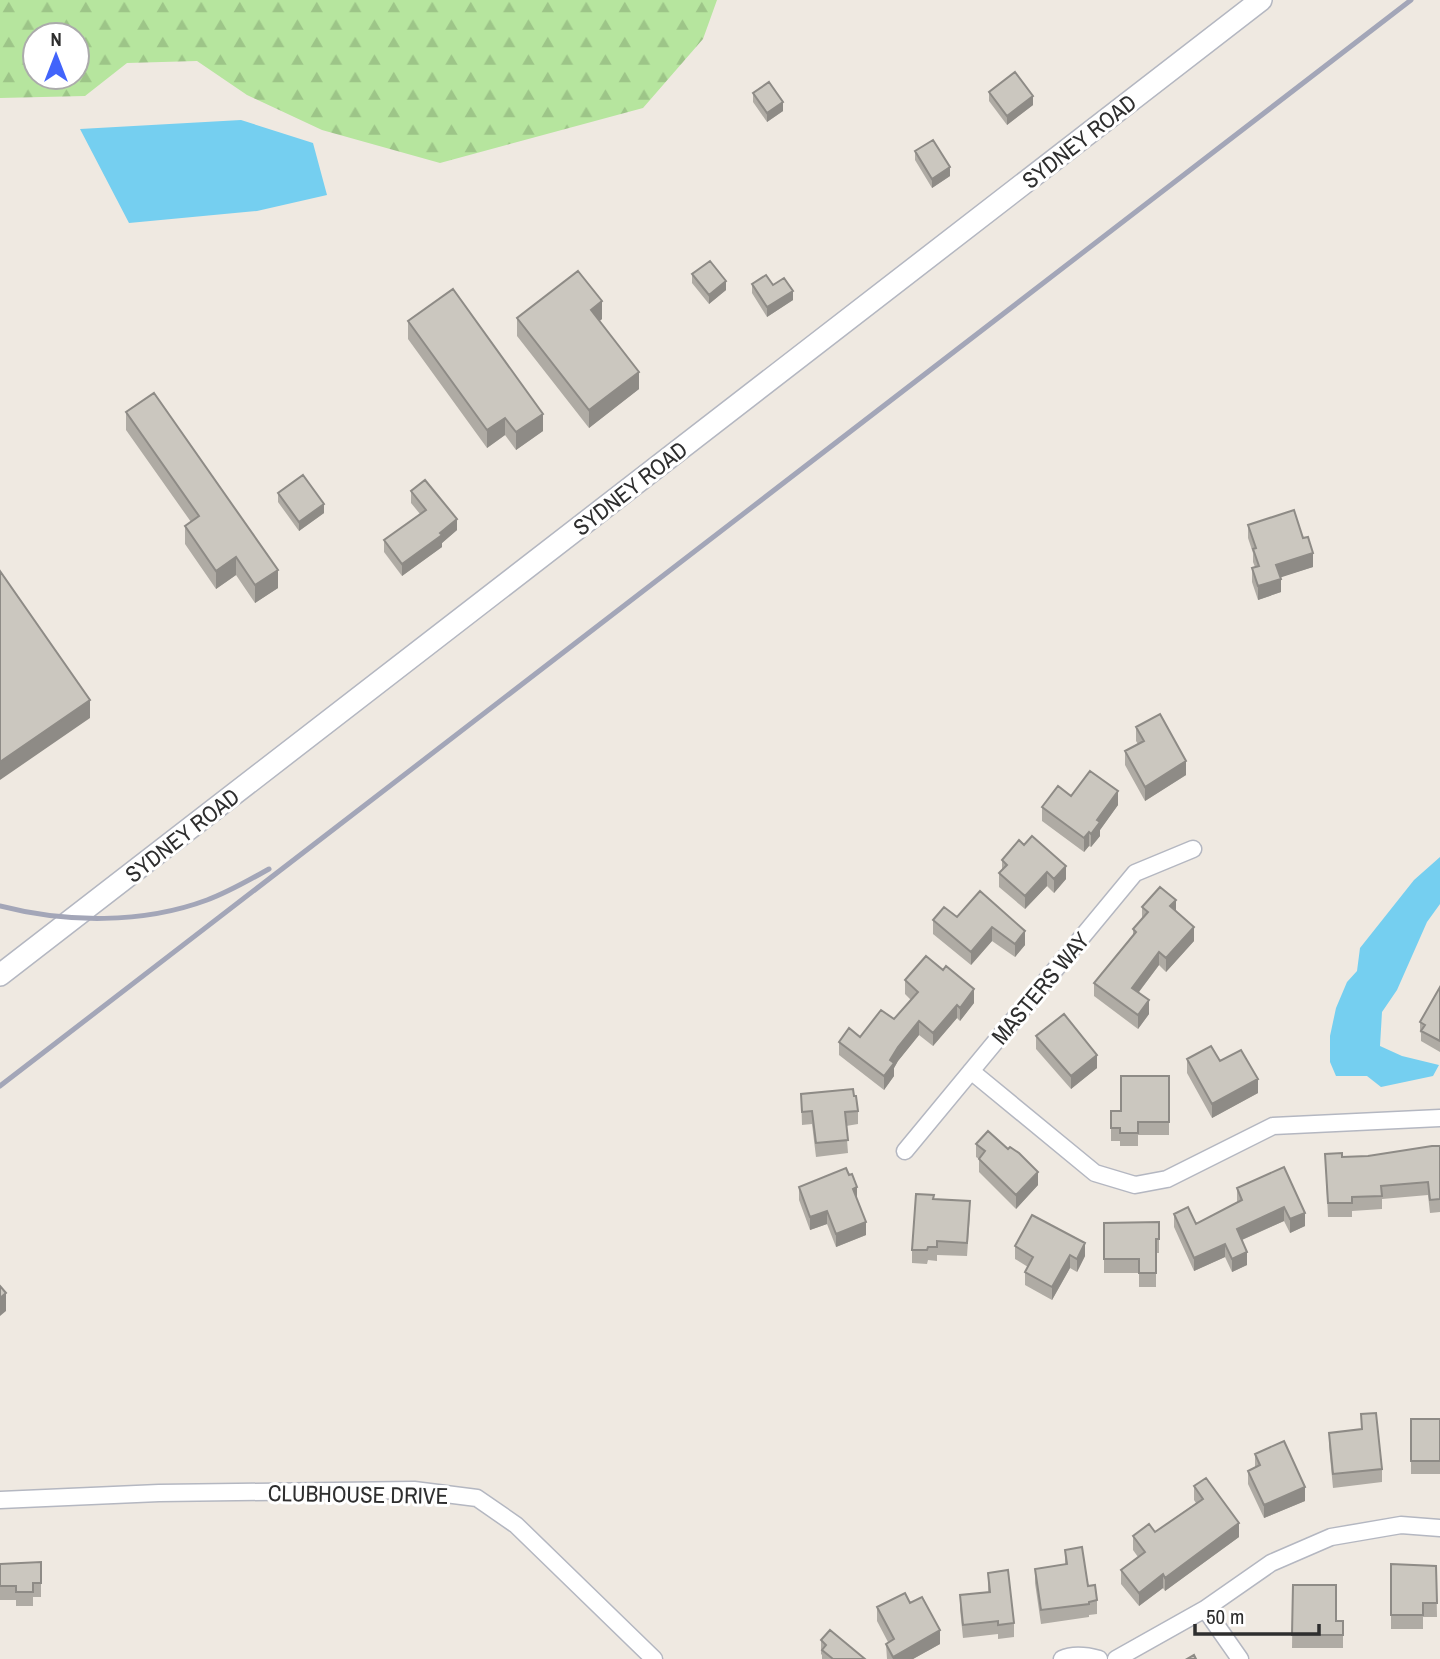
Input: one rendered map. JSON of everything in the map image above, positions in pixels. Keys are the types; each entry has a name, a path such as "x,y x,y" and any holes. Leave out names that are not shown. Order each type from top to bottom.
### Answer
{"street":[{"name":"SYDNEY ROAD","path":"0,975 1261,0"},
{"name":"MASTERS WAY","path":"905,1151 1135,873 1193,849"},
{"path":"971,1071 1095,1173 1135,1185 1167,1179 1273,1126 1440,1118"},
{"name":"CLUBHOUSE DRIVE","path":"0,1500 159,1493 414,1490 477,1498 516,1525 653,1659"},
{"path":"1116,1659 1205,1609 1271,1563 1331,1536 1401,1525 1440,1528"},
{"path":"1205,1609 1240,1659"},
{"path":"1062,1659 1068,1656 1099,1659"}],"green space":[{"path":"0,0 717,0 703,39 643,108 440,163 322,130 247,95 197,61 127,63 85,96 0,98"}],"water":[{"path":"241,120 313,143 327,195 257,211 129,223 80,129"},
{"path":"1440,857 1440,904 1427,922 1397,990 1382,1012 1380,1046 1402,1056 1439,1065 1433,1076 1381,1087 1367,1076 1336,1076 1330,1062 1330,1036 1336,1008 1347,982 1357,971 1360,948 1414,880"}],"building":[{"path":"1015,72 1033,96 1007,116 989,92"},
{"path":"769,82 783,102 767,113 753,93"},
{"path":"933,140 950,167 932,179 915,151"},
{"path":"710,261 726,281 709,295 692,274"},
{"path":"578,271 602,301 591,310 639,372 589,410 517,318"},
{"path":"766,275 773,285 784,278 793,291 767,307 752,284"},
{"path":"453,289 543,414 516,432 505,418 487,430 408,321"},
{"path":"154,393 278,570 255,585 236,557 216,571 185,526 199,516 126,412"},
{"path":"303,475 324,504 299,522 278,493"},
{"path":"425,480 457,519 440,533 442,535 402,564 384,540 426,510 411,491"},
{"path":"1294,510 1303,538 1308,537 1313,553 1276,565 1281,579 1258,586 1252,568 1259,566 1248,525"},
{"path":"0,571 90,700 0,762"},
{"path":"1160,714 1186,761 1145,787 1125,751 1144,741 1136,727"},
{"path":"1090,771 1118,791 1097,820 1100,822 1091,834 1089,832 1084,838 1042,807 1058,786 1071,796"},
{"path":"1032,836 1066,866 1054,879 1047,872 1025,896 999,873 1007,865 1002,860 1019,840 1024,845"},
{"path":"1160,887 1176,900 1170,906 1194,927 1166,958 1159,952 1132,988 1149,1000 1138,1015 1094,983 1136,932 1133,929 1148,912 1142,907"},
{"path":"980,891 1025,931 1015,944 992,927 971,952 933,920 944,907 957,917"},
{"path":"926,956 943,970 946,966 974,989 960,1008 957,1005 933,1033 919,1021 898,1047 890,1060 894,1063 884,1076 839,1042 849,1028 860,1037 881,1010 894,1019 918,992 905,980"},
{"path":"1440,987 1440,1041 1421,1031 1425,1025 1420,1022"},
{"path":"1064,1014 1097,1055 1071,1076 1036,1036"},
{"path":"1211,1046 1220,1061 1241,1050 1258,1079 1212,1104 1187,1059"},
{"path":"1121,1076 1169,1076 1169,1122 1138,1122 1138,1133 1120,1133 1120,1128 1111,1128 1111,1111 1121,1111"},
{"path":"853,1089 858,1111 845,1112 848,1140 816,1143 812,1111 802,1112 801,1094"},
{"path":"988,1131 1008,1149 1010,1147 1019,1153 1038,1172 1016,1195 979,1159 985,1151 976,1144"},
{"path":"1440,1146 1440,1199 1430,1200 1428,1182 1381,1186 1382,1196 1352,1197 1352,1203 1328,1203 1325,1154 1342,1153 1342,1157 1368,1156"},
{"path":"1284,1167 1305,1213 1290,1219 1284,1207 1237,1229 1247,1252 1232,1259 1225,1244 1194,1258 1174,1214 1188,1207 1196,1224 1242,1200 1237,1188"},
{"path":"846,1168 849,1175 852,1174 857,1187 853,1189 866,1222 836,1234 827,1211 810,1217 799,1187"},
{"path":"916,1194 934,1195 933,1199 970,1201 967,1243 937,1241 937,1247 912,1250"},
{"path":"1032,1215 1085,1243 1077,1259 1070,1255 1052,1287 1025,1272 1033,1257 1015,1246"},
{"path":"1159,1222 1156,1273 1139,1273 1139,1259 1104,1259 1104,1223"},
{"path":"0,1286 6,1293 0,1298"},
{"path":"1376,1413 1382,1469 1333,1474 1329,1433 1362,1429 1361,1414"},
{"path":"1411,1419 1440,1419 1440,1461 1411,1461"},
{"path":"1284,1441 1305,1487 1264,1505 1248,1471 1260,1465 1255,1454"},
{"path":"1206,1478 1239,1523 1165,1578 1163,1574 1139,1593 1121,1570 1145,1552 1133,1536 1149,1524 1155,1532 1203,1499 1194,1486"},
{"path":"1082,1547 1088,1586 1095,1585 1097,1600 1089,1604 1041,1610 1035,1569 1067,1564 1065,1550"},
{"path":"41,1562 41,1583 33,1583 33,1592 16,1592 16,1586 0,1586 0,1564"},
{"path":"1391,1564 1436,1566 1437,1603 1423,1603 1423,1615 1391,1615"},
{"path":"1008,1570 1014,1623 998,1625 998,1621 963,1625 960,1595 990,1592 988,1573"},
{"path":"1293,1585 1336,1585 1336,1621 1343,1621 1343,1635 1292,1635"},
{"path":"905,1593 910,1603 922,1597 940,1630 893,1657 886,1644 894,1639 877,1607"},
{"path":"830,1630 865,1659 833,1659 822,1650 826,1645 821,1640"}],"railway":[{"path":"0,1086 1411,0"},
{"path":"0,906 51,916 131,917 182,908 215,897 269,869"}]}
